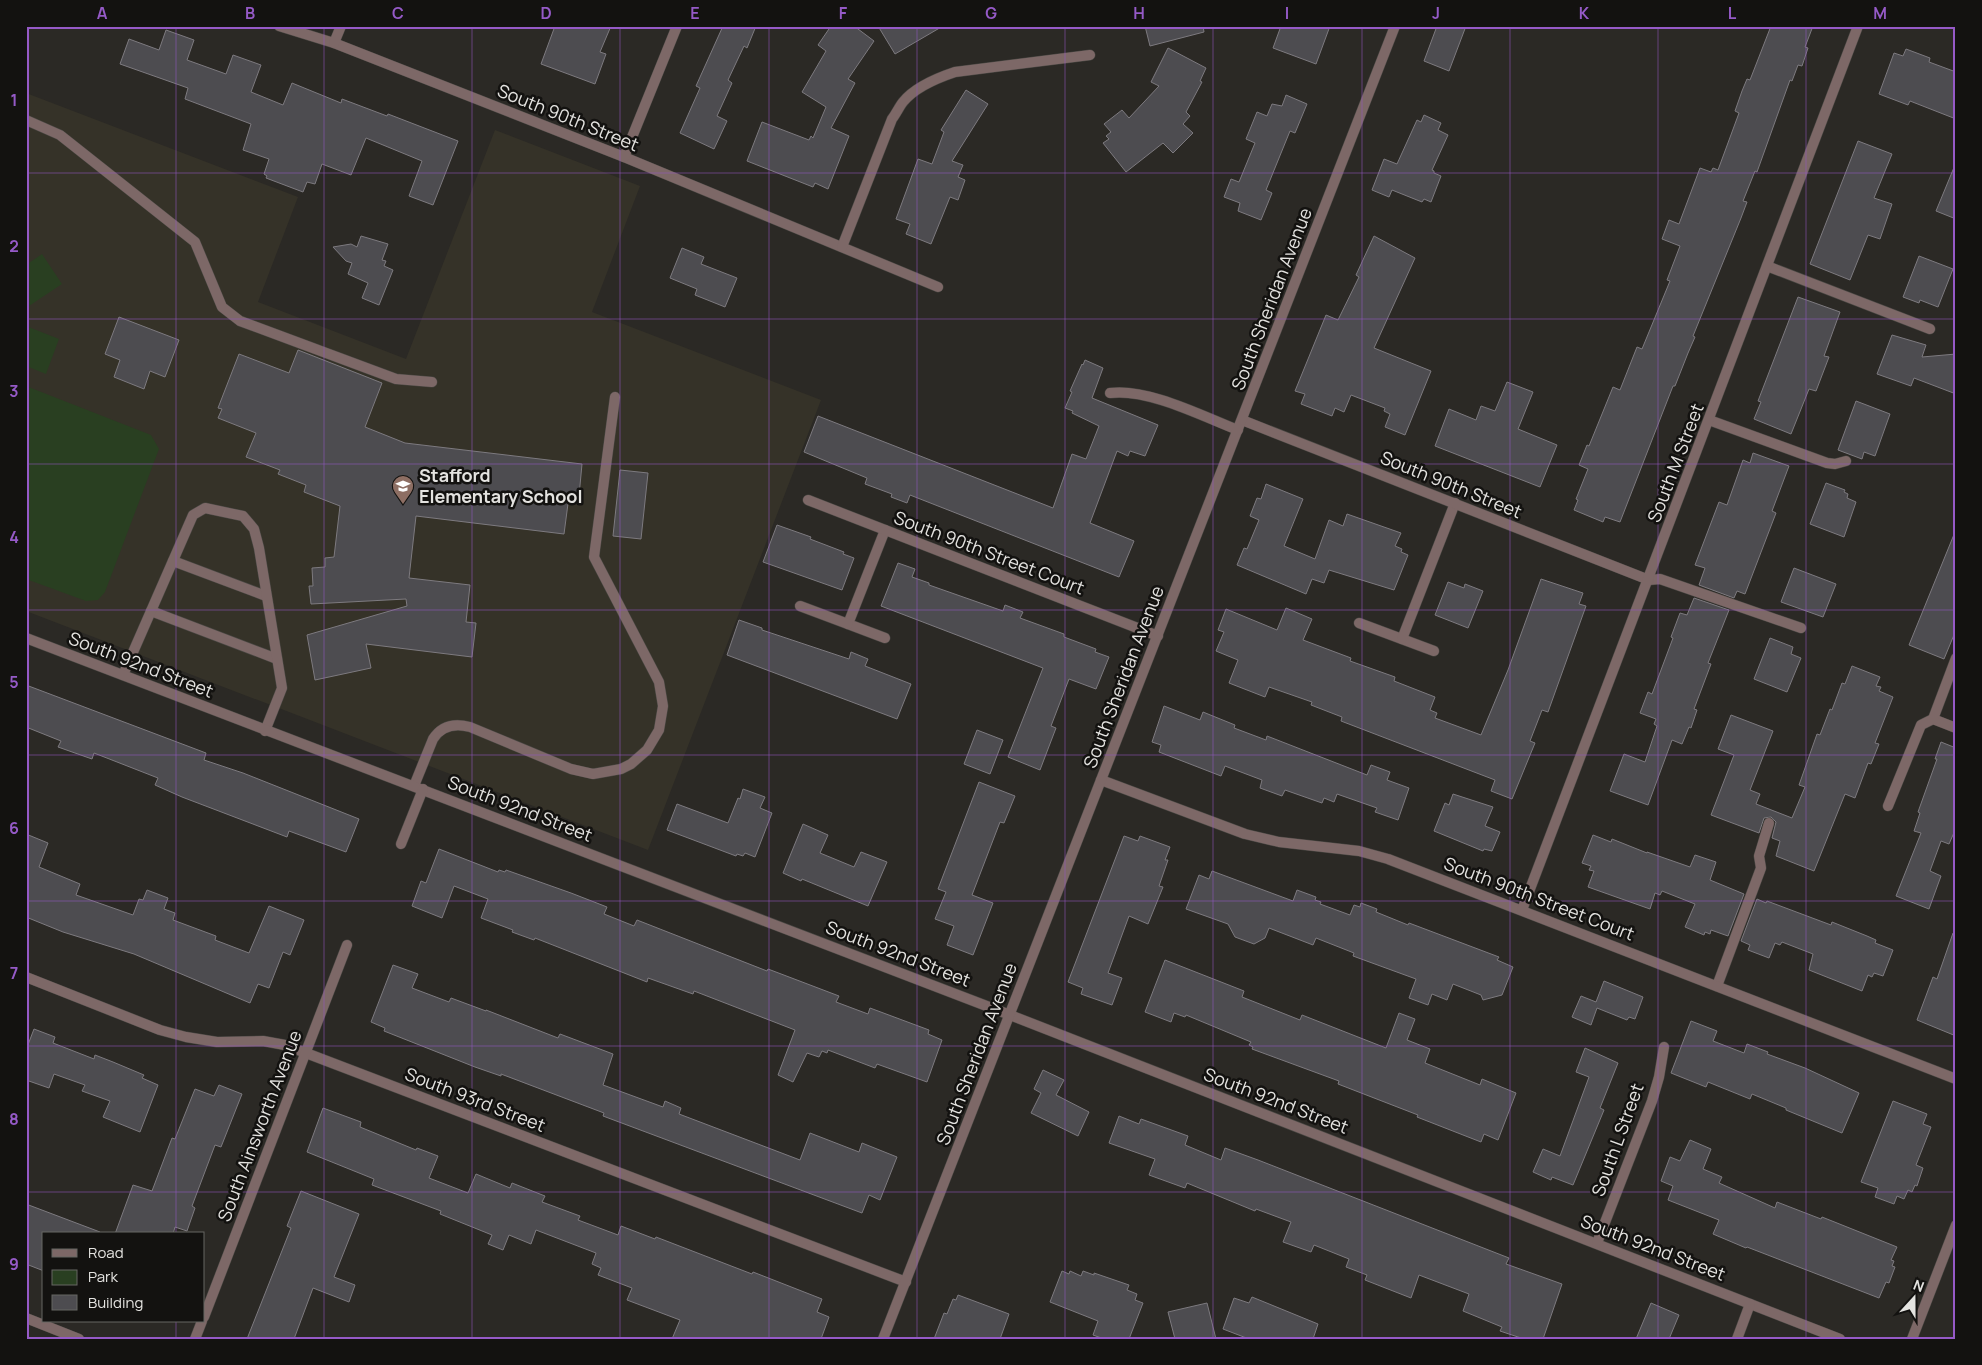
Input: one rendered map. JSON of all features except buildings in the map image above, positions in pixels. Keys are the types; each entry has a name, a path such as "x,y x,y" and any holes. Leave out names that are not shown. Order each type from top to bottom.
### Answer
{"street":[{"name":"South 90th Street","path":"279,26 334,43 624,157 938,287"},
{"path":"334,43 341,26"},
{"path":"624,157 677,26"},
{"name":"South Sheridan Avenue","path":"884,1339 1395,26"},
{"name":"South M Street","path":"1522,910 1858,26"},
{"path":"842,247 892,119 903,101 937,78 954,72 1090,55"},
{"path":"26,120 60,135 195,242 222,307 240,321 396,379 432,382"},
{"path":"1767,266 1930,329"},
{"path":"1110,393 1132,392 1149,395 1238,430"},
{"path":"401,844 433,739 438,732 448,726 470,727 571,769 593,774 621,769 631,764 646,750 659,730 663,706 658,682 594,557 615,397"},
{"name":"South 90th Street","path":"1242,420 1649,580 1660,579 1801,628"},
{"path":"1709,420 1827,462 1835,464 1846,460"},
{"name":"South 90th Street Court","path":"808,500 1158,636"},
{"path":"1402,639 1455,504"},
{"path":"123,675 193,515 205,508 243,516 254,529 282,688 265,731"},
{"path":"848,624 885,530"},
{"path":"173,561 266,596"},
{"path":"800,606 885,638"},
{"path":"151,611 277,659"},
{"path":"1360,623 1434,651"},
{"name":"South 92nd Street","path":"26,638 1010,1015 1840,1339"},
{"path":"1888,806 1921,725 1933,719 1956,658"},
{"path":"1933,719 1956,728"},
{"name":"South 90th Street Court","path":"1101,780 1244,834 1279,842 1359,851 1388,859 1956,1080"},
{"path":"1717,986 1761,868 1759,856 1769,823"},
{"name":"South Ainsworth Avenue","path":"205,1314 347,945"},
{"name":"South 93rd Street","path":"26,977 160,1030 186,1037 217,1042 263,1041 285,1045 906,1282"},
{"name":"South L Street","path":"1597,1243 1652,1101 1661,1068 1664,1047"},
{"path":"1912,1339 1956,1225"},
{"path":"1737,1339 1750,1304"},
{"path":"26,1318 78,1339"},
{"path":"196,1339 202,1322"}],"shaded area":[{"name":"Stafford Elementary School","path":"26,93 298,197 258,302 406,359 495,130 640,186 592,312 821,400 648,850 26,611"}],"green space":[{"path":"42,254 62,284 26,308 26,265"},
{"path":"26,326 59,339 46,374 26,366"},
{"path":"26,386 151,435 159,449 105,592 98,600 86,601 26,579"}],"place":[{"name":"Stafford Elementary School","path":"403,505"}]}
